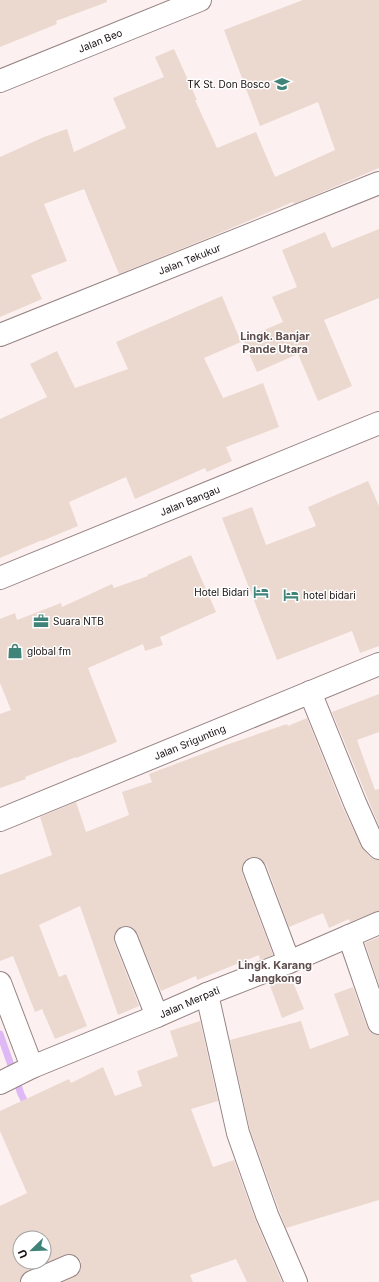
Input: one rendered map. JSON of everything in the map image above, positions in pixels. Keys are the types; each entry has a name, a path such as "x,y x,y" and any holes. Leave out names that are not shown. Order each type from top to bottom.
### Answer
{"street":[{"name":"Jalan Beo","path":"0,81 200,0"},
{"name":"Jalan Tekukur","path":"0,335 379,183"},
{"name":"Jalan Bangau","path":"0,578 379,423"},
{"name":"Jalan Srigunting","path":"0,820 379,664"},
{"path":"310,692 372,841 379,848"},
{"path":"254,869 289,962"},
{"name":"Jalan Merpati","path":"0,1083 28,1069 207,994 289,962 379,923"},
{"path":"349,936 379,1023"},
{"path":"126,938 157,1016"},
{"path":"0,983 28,1069"},
{"path":"207,994 238,1133 267,1215 296,1282"},
{"path":"32,1282 69,1266"}],"building":[{"path":"0,0 107,0 107,2 56,21 57,24 0,47"},
{"path":"303,0 379,0 379,168 294,204 293,202 119,274 84,189 44,204 67,261 31,275 42,299 0,317 0,157 44,137 67,129 74,152 126,128 113,98 164,77 155,57 174,49 217,148 256,132 275,177 335,150 318,102 260,126 224,30"},
{"path":"379,229 379,298 324,320 352,386 318,401 298,354 257,372 243,339 283,322 272,297 297,287 282,250 325,232 332,248"},
{"path":"222,296 241,342 204,358 223,398 263,383 279,427 226,447 232,461 207,472 205,468 135,499 126,477 69,502 78,526 0,558 0,419 47,397 30,364 57,351 75,388 128,369 116,342"},
{"path":"368,481 379,506 379,646 360,653 352,631 277,660 222,518 252,507 266,545 316,526 308,507"},
{"path":"191,555 216,612 160,637 163,645 145,651 143,644 88,668 117,742 0,788 0,714 11,710 0,683 0,619 15,613 17,620 61,603 62,607 112,584 114,588 148,576 147,575"},
{"path":"379,694 379,732 357,740 375,790 379,789 379,826 332,712"},
{"path":"307,718 343,808 361,846 370,857 375,860 379,860 379,911 350,922 349,919 329,928 323,913 289,927 266,864 256,857 249,857 242,867 242,873 273,955 260,960 259,955 197,980 196,976 161,991 137,933 133,928 122,926 116,931 114,942 139,1006 118,1015 80,906 39,925 59,977 66,974 87,1026 55,1039 42,1009 35,1012 13,956 0,961 0,875 52,855 40,817 76,802 86,832 129,815 122,792 152,782 149,774 226,745 287,724 288,726"},
{"path":"379,937 379,985 365,943"},
{"path":"290,975 304,1009 282,1018 269,983"},
{"path":"353,987 367,1027 371,1033 379,1035 379,1200 286,1228 250,1130 230,1040 301,1021 310,1049 349,1035 334,994"},
{"path":"200,1021 218,1101 191,1109 213,1167 234,1160 255,1219 282,1282 247,1282 236,1259 190,1275 193,1282 63,1282 79,1274 81,1261 77,1256 70,1254 52,1260 52,1230 12,1230 12,1270 29,1270 22,1275 20,1282 0,1282 0,1206 27,1193 0,1131 0,1111 69,1079 71,1083 103,1067 115,1096 142,1086 137,1071 178,1056 170,1031"}],"waterway":[{"path":"0,1034 21,1094 28,1108"}],"place":[{"name":"TK St. Don Bosco","path":"282,84"},
{"name":"Hotel Bidari","path":"261,592"},
{"name":"hotel bidari","path":"291,595"},
{"name":"Suara NTB","path":"41,621"},
{"name":"global fm","path":"15,651"}],"district":[{"name":"Lingk. Banjar Pande Utara","path":"275,342"},
{"name":"Lingk. Karang Jangkong","path":"275,971"}]}
